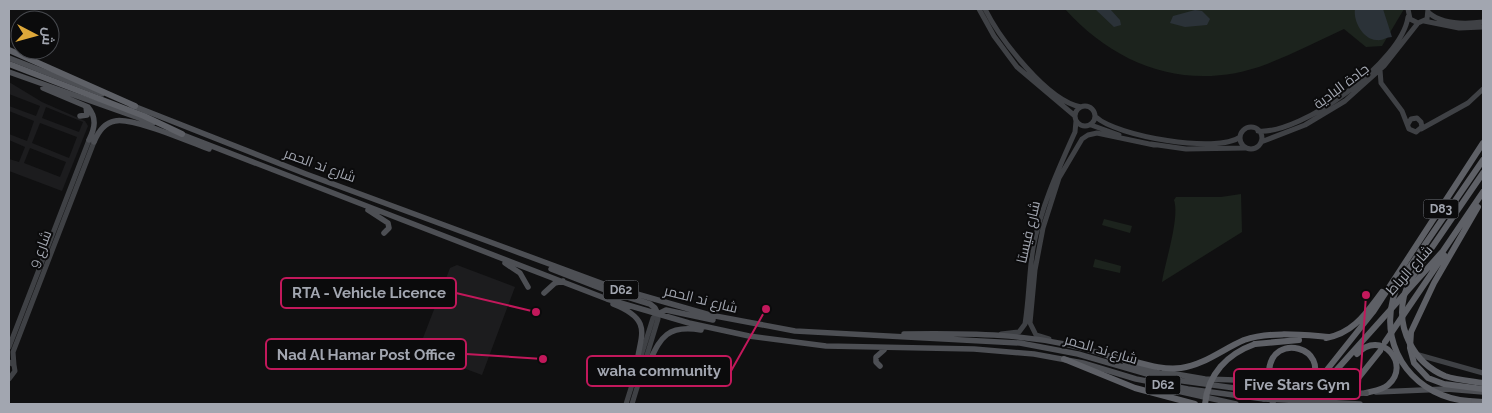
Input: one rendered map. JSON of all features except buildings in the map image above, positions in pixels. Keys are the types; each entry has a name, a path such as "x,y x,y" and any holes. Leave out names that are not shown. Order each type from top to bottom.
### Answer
{"highway":[{"path":"9,50 135,106"},
{"path":"9,64 144,116 182,134"},
{"name":"شارع الرباط","path":"1294,404 1350,343 1376,308 1483,143"},
{"name":"شارع الرباط","path":"1483,160 1401,280 1393,299 1390,325 1396,351 1406,369 1425,387 1448,398 1469,402 1483,402"},
{"name":"شارع الرباط","path":"1483,173 1409,282 1404,297 1403,321 1410,344 1419,357 1437,372 1452,378 1483,383"},
{"name":"شارع الرباط","path":"1306,404 1339,370 1448,244 1483,192"},
{"path":"1483,196 1436,279 1412,332 1410,348 1412,358 1424,375 1438,383 1483,390"},
{"path":"1385,342 1444,256 1448,244"},
{"path":"1204,404 1209,385 1219,367 1234,353 1255,344 1329,337 1346,332 1356,325 1397,273"},
{"path":"1109,356 1158,367 1180,368 1200,363 1238,343 1256,337 1274,335 1329,337"},
{"path":"1289,404 1350,343"},
{"path":"1339,370 1368,346 1382,346 1390,350 1395,358 1397,367 1393,380 1382,388 1366,393"},
{"path":"1311,382 1315,370 1313,361 1308,353 1300,348 1288,348 1278,353 1271,362 1272,381 1280,389 1317,396"},
{"path":"1326,404 1352,386 1380,351"},
{"path":"1064,359 1140,390 1195,404"}],"main road":[{"name":"شارع ند الحمر","path":"9,58 306,174 490,242 627,292 710,315 765,326 890,338 968,339 1020,343 1071,353 1152,376 1264,396 1317,396 1447,389 1483,390"},
{"name":"شارع ند الحمر","path":"9,72 182,134 584,290 658,314 726,331 807,344 991,350 1064,359 1136,379 1188,390 1360,404"},
{"path":"17,75 82,104 92,113 94,119 91,141"},
{"path":"80,116 85,116 88,112 82,104"},
{"path":"91,141 108,124 124,120 211,150 222,150"},
{"path":"361,204 387,221 389,228 384,233"},
{"path":"490,242 501,249 598,287 650,304 658,314 663,310 670,310 713,320 765,326"},
{"path":"497,257 520,273 528,287"},
{"path":"544,293 563,281"},
{"path":"551,287 552,294"},
{"path":"584,290 589,295 626,309 640,322 643,338 639,376"},
{"path":"639,376 659,342 672,330 687,327 726,331"},
{"path":"890,338 899,334 1000,334 1061,342 1188,383"},
{"path":"880,366 876,356 889,348"},
{"path":"1145,369 1205,379 1266,381 1275,390 1275,398 1272,404"},
{"path":"1136,379 1165,390 1236,404"}],"street":[{"path":"979,9 994,36 1018,67 1082,126 1091,125 1154,145 1196,149 1254,149 1261,142 1258,131 1248,128 1240,137 1229,142 1201,143 1162,140 1120,129 1096,117 1091,108 1068,103 1028,68 1000,34 985,9"},
{"path":"1408,9 1408,17 1418,23 1424,22 1459,28 1483,27"},
{"path":"1424,22 1428,11 1436,18 1447,21 1483,22"},
{"name":"جادة البادية","path":"1258,131 1268,131 1288,126 1341,97 1365,77 1386,55 1406,28 1408,17"},
{"name":"جادة البادية","path":"1261,142 1315,120 1346,101 1380,70 1418,23"},
{"path":"1380,70 1380,81 1402,111 1412,131 1417,132 1471,101 1483,89"},
{"path":"1366,84 1378,84 1388,93"},
{"path":"1075,118 1081,107"},
{"path":"1402,111 1421,122 1433,123"},
{"path":"1091,125 1096,117"},
{"name":"شارع فيستا","path":"1000,334 1017,332 1023,328 1033,249 1044,203 1074,132 1075,118"},
{"path":"1408,124 1413,118"},
{"path":"1421,122 1421,129"},
{"name":"شارع فيستا","path":"1061,342 1038,336 1032,330 1033,299 1043,228 1059,178 1080,142 1090,134 1099,133 1154,145"},
{"path":"1240,137 1245,148"},
{"name":"شارع 9","path":"9,347 91,141"},
{"name":"شارع 9","path":"9,379 15,373 11,363 13,352 91,141"},
{"path":"1028,295 1033,299"},
{"path":"632,404 653,318 658,314"},
{"path":"1412,332 1412,345 1420,355 1483,373"},
{"path":"626,404 639,376"}],"shaded area":[{"path":"1065,9 1404,9 1382,46 1366,47 1344,29 1267,64 1239,72 1211,76 1184,75 1157,70 1132,60 1108,47"},
{"path":"1095,9 1110,9 1120,20 1121,25 1114,27"},
{"path":"1355,9 1383,9 1392,37 1378,40 1371,39 1363,33 1357,24"},
{"path":"1195,10 1202,11 1210,19 1207,25 1185,27 1170,23 1173,16"},
{"path":"9,82 42,102 85,121 88,126 62,191 9,171 9,159 19,162 25,147 9,140 9,134 27,141 34,121 9,111 9,106 36,116 40,106 9,94","holes":["46,107 83,122 79,132 42,118","40,123 77,137 69,158 32,143","30,148 66,162 60,177 24,163"]},
{"path":"1241,194 1242,232 1162,282 1174,229 1174,200 1176,197 1221,197"},
{"path":"1104,219 1132,226 1130,233 1102,225"},
{"path":"1095,259 1121,266 1120,273 1093,267"},
{"path":"457,265 515,287 482,375 418,351 450,268"}],"place":[{"name":"Five Stars Gym","path":"1366,295"},
{"name":"waha community","path":"766,309"},
{"name":"RTA - Vehicle Licence","path":"536,312"},
{"name":"Nad Al Hamar Post Office","path":"543,359"}]}
